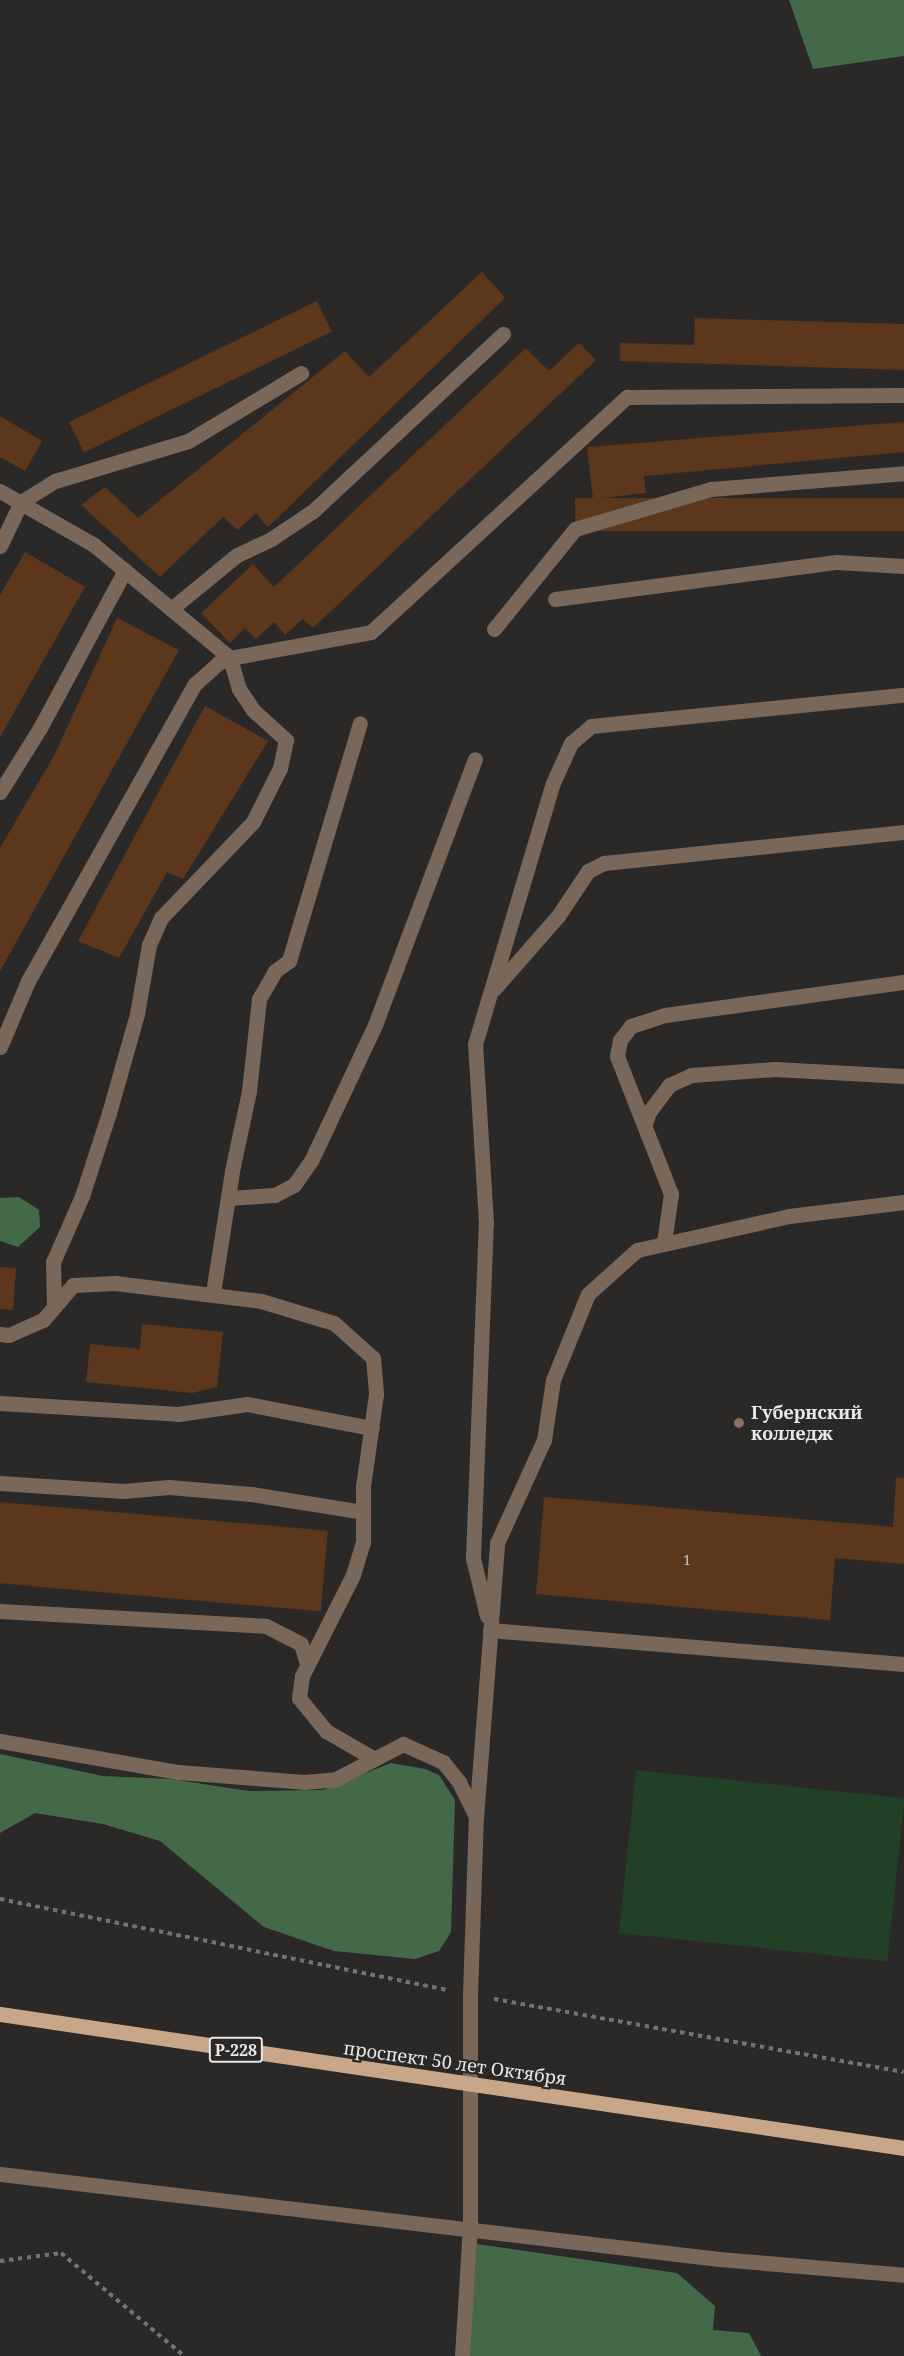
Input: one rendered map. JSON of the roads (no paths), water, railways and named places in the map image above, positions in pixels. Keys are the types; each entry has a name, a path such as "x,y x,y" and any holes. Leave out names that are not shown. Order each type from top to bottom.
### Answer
{"main road":[{"name":"проспект 50 лет Октября","path":"0,2014 471,2086 904,2148"}],"street":[{"path":"171,609 237,555 271,539 313,511 503,334"},
{"path":"0,546 21,502 55,481 188,441 301,373"},
{"path":"0,1047 28,981 195,684 218,663 230,658 371,632 627,398 904,395"},
{"path":"494,629 575,529 711,489 904,473"},
{"path":"0,491 94,544 230,658 239,689 253,710 286,740 280,768 254,822 161,918 149,945 137,1014 109,1113 82,1196 53,1262 54,1307"},
{"path":"555,599 837,562 904,566"},
{"path":"0,792 40,728 125,570"},
{"path":"490,1630 474,1558 486,1223 475,1044 554,783 571,743 591,726 904,695"},
{"path":"213,1293 228,1198 249,1091 259,999 275,971 289,961 360,723"},
{"path":"228,1198 275,1195 294,1185 311,1161 375,1025 475,759"},
{"path":"490,993 558,916 588,871 604,863 904,832"},
{"path":"664,1242 671,1194 617,1056 620,1040 631,1026 665,1015 904,982"},
{"path":"645,1124 649,1112 669,1085 691,1075 775,1069 904,1076"},
{"path":"462,2356 470,2227 470,1995 476,1818 497,1543 544,1440 553,1380 588,1294 637,1250 664,1242 789,1216 904,1202"},
{"path":"0,1334 9,1335 44,1320 73,1285 115,1283 213,1293 261,1301 334,1323 373,1358 376,1394 363,1512 363,1542 352,1575 307,1664 299,1698 326,1731 371,1757"},
{"path":"0,1403 178,1414 247,1404 372,1428"},
{"path":"0,1483 123,1491 169,1487 251,1494 363,1512"},
{"path":"0,1611 266,1626 301,1644 307,1664"},
{"path":"490,1630 904,1664"},
{"path":"0,1741 178,1772 263,1781 336,1779 371,1757 403,1744 443,1762 459,1782 476,1818"},
{"path":"0,2174 470,2227 719,2259 904,2275"}],"place":[{"name":"Губернский колледж","path":"739,1423"}]}
